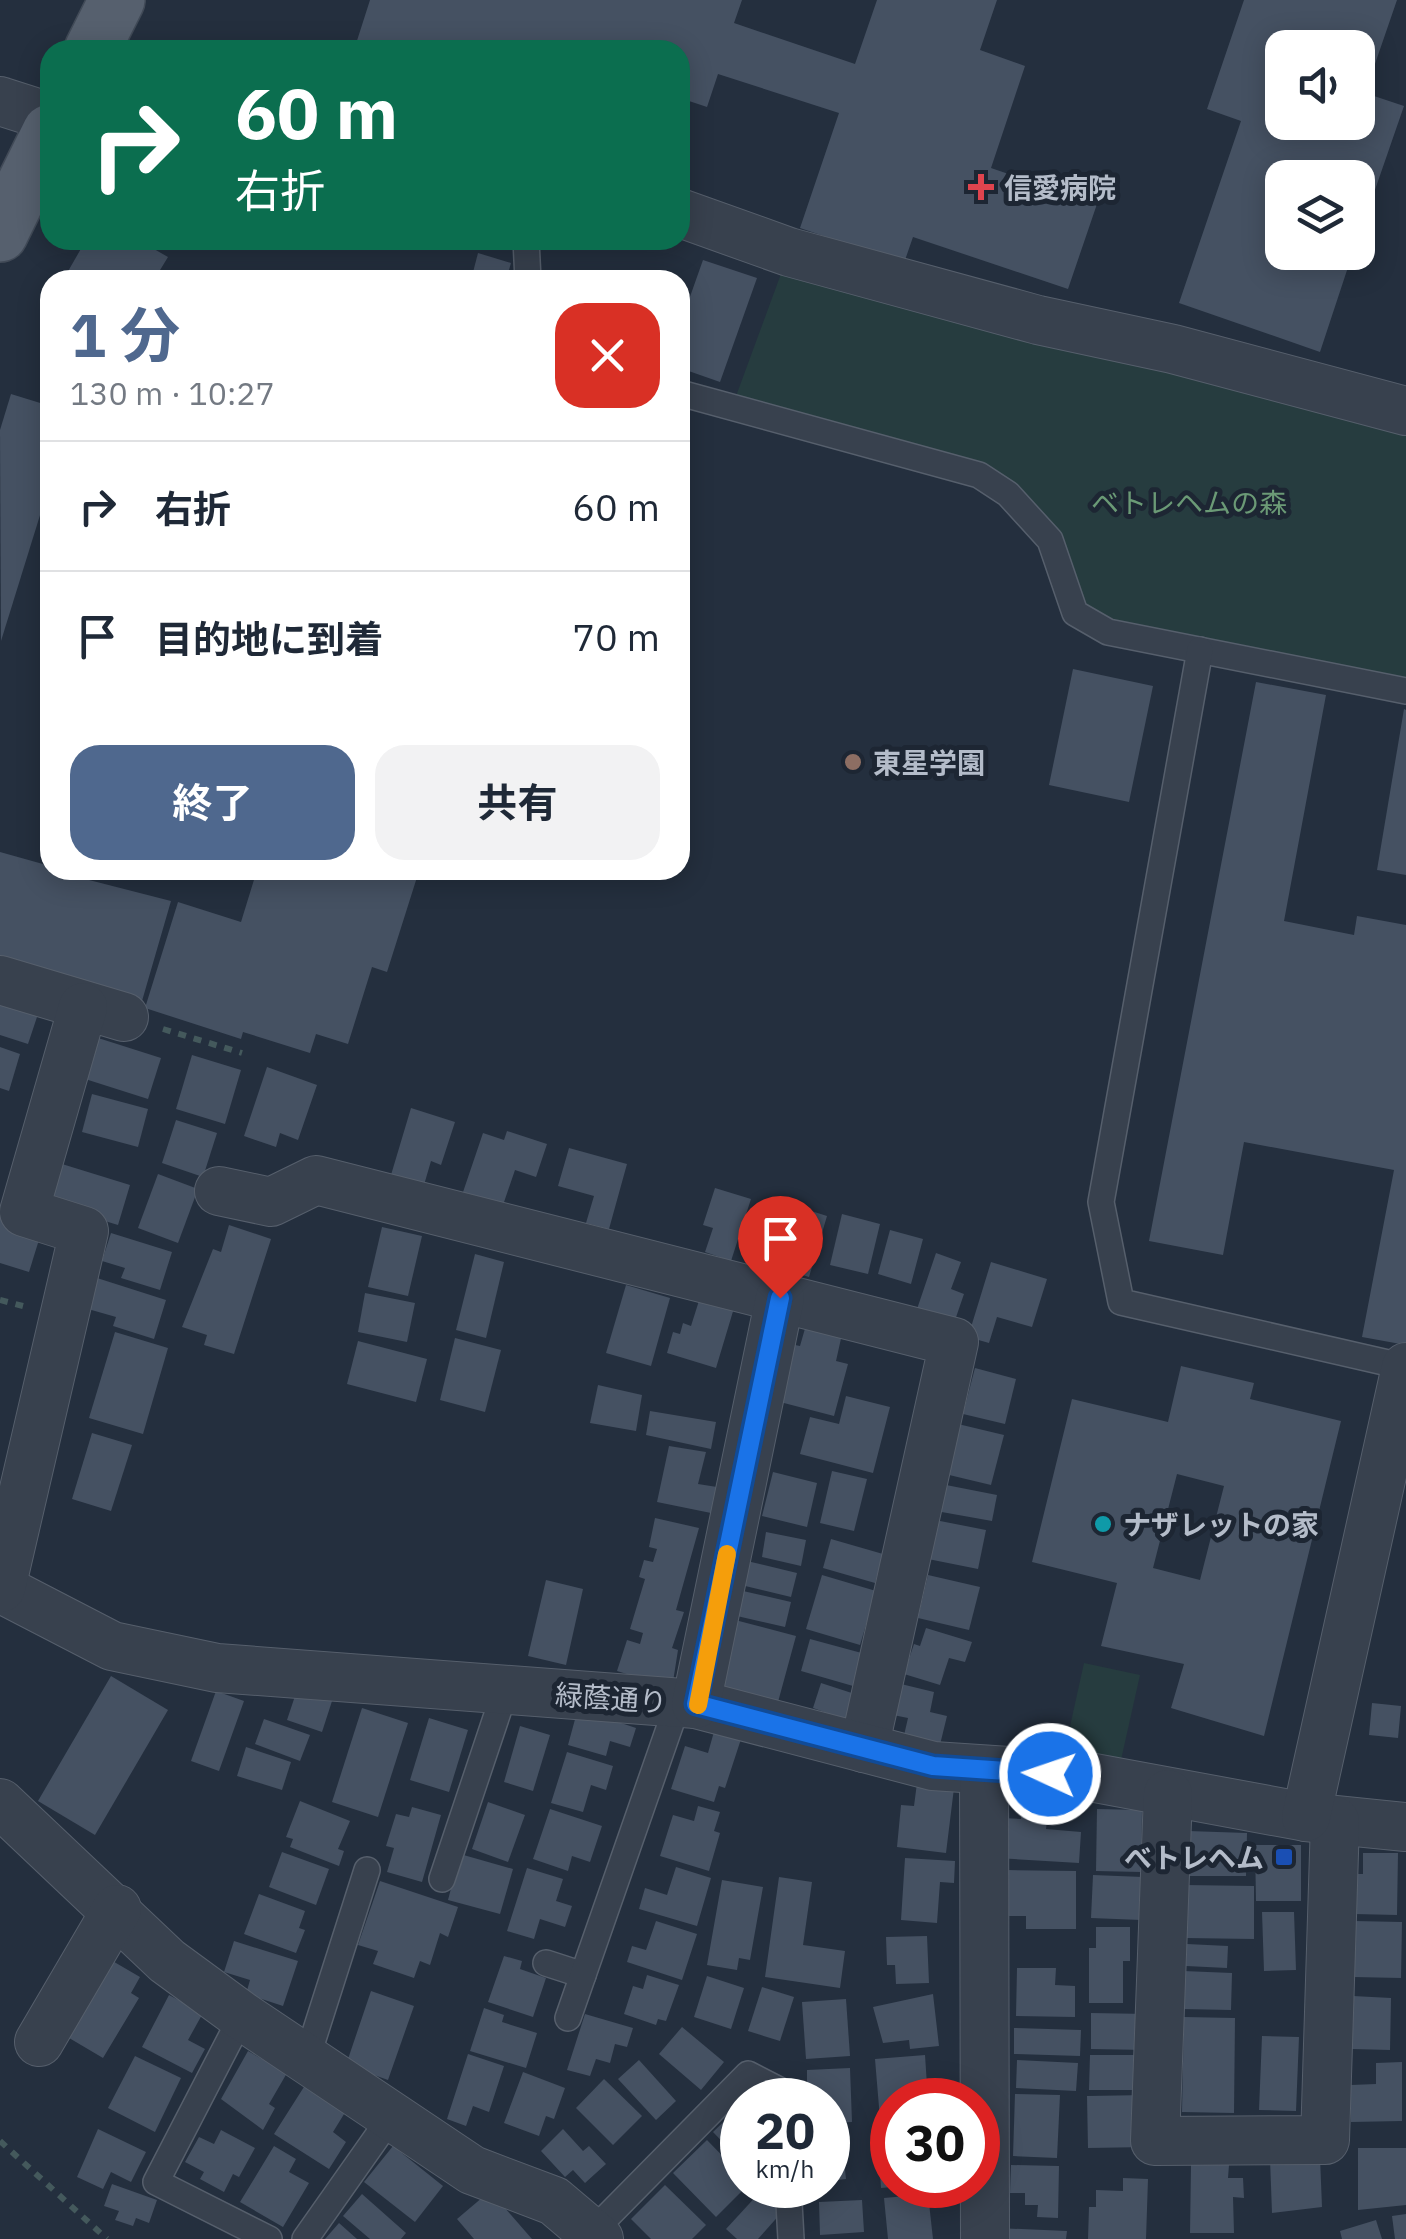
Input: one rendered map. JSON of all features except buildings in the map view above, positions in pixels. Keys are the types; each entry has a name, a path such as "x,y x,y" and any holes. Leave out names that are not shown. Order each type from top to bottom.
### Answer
{"main road":[{"path":"97,40 117,0"},
{"path":"0,234 40,152"}],"street":[{"path":"0,101 40,114"},
{"path":"690,217 789,252 1018,315 1173,350 1406,411"},
{"path":"0,980 103,1012 24,1212 84,1231 0,1588"},
{"path":"218,1191 270,1202 316,1180 954,1342 864,1748"},
{"path":"687,1703 780,1298"},
{"path":"1168,1794 1155,2141 1324,2140 1320,1819 1406,1367"},
{"name":"緑蔭通り","path":"0,1588 112,1646 217,1668 687,1703 933,1766 1084,1776 1320,1819 1406,1827"},
{"path":"984,1770 984,2239"},
{"path":"0,1803 168,1961 242,2016 472,2170 554,2201 592,2237"},
{"path":"39,2042 117,1909"}],"lane":[{"path":"690,395 980,475 1008,494 1050,540 1075,613 1108,632 1406,691"},
{"path":"1200,650 1101,1202 1121,1302 1406,1367"},
{"path":"442,1879 506,1690"},
{"path":"568,2018 687,1703"},
{"path":"306,2060 366,1870"},
{"path":"546,1962 584,1975"},
{"path":"242,2016 156,2182 269,2239"},
{"path":"592,2237 720,2103"},
{"path":"305,2239 391,2117"},
{"path":"789,2208 791,2239"}],"path":[{"path":"103,1012 242,1054"},
{"path":"0,2142 106,2239"}],"green space":[{"name":"ベトレヘムの森","path":"789,252 1406,411 1406,691 1108,632 1063,582 1008,494 732,407"},
{"path":"1084,1663 1140,1675 1121,1760 1065,1749"}],"slow traffic":[{"path":"698,1705 727,1554"}],"place":[{"name":"信愛病院","path":"981,187"},
{"name":"東星学園","path":"853,762"},
{"name":"ナザレットの家","path":"1103,1524"},
{"name":"べトレヘム","path":"1284,1857"}],"route":[{"path":"780,1298 696,1704 933,1766 1050,1774"}]}
